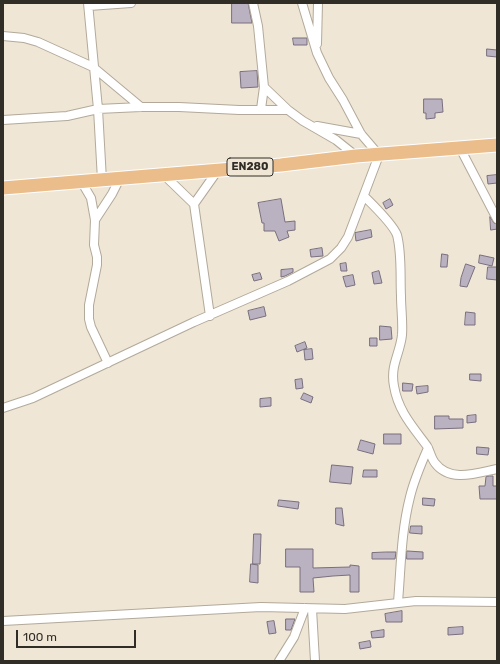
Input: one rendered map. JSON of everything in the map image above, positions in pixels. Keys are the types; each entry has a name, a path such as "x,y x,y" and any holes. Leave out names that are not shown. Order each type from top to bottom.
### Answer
{"main road":[{"name":"EN280","path":"3,188 164,175 356,156 497,145"}],"street":[{"path":"102,180 98,109 93,67 89,4 131,3"},
{"path":"253,3 258,26 264,87 262,109"},
{"path":"3,408 33,398 288,281 330,259 341,248 348,237 380,155 361,134 343,100 328,78 317,53 302,3"},
{"path":"317,53 318,3"},
{"path":"3,36 24,38 38,42 93,67 141,107"},
{"path":"264,87 288,110 311,126 330,136 356,156"},
{"path":"3,120 67,116 98,109 141,107 179,106 238,110 288,110"},
{"path":"311,126 361,134"},
{"path":"460,148 497,219"},
{"path":"194,204 218,170"},
{"path":"164,175 194,204 210,316"},
{"path":"95,220 112,194 120,178"},
{"path":"80,181 91,198 95,220 94,245 97,257 89,305 89,319 91,327 108,363"},
{"path":"364,196 394,228 397,236 400,252 402,336 394,364 393,376 397,398 409,424 428,448 434,462 440,469 449,474 468,476 497,469"},
{"path":"398,602 405,520 413,485 428,448"},
{"path":"3,621 261,607 345,609 416,601 497,602"},
{"path":"279,661 294,637 308,608"},
{"path":"308,608 315,661"}],"building":[{"path":"232,3 248,3 252,23 232,23"},
{"path":"293,38 307,38 307,45 294,45"},
{"path":"487,49 497,50 497,57 487,56"},
{"path":"257,71 258,87 241,88 240,72"},
{"path":"424,99 442,99 443,112 435,113 435,118 426,119 426,113 424,113"},
{"path":"497,175 497,183 488,184 487,176"},
{"path":"281,199 285,222 295,221 295,230 287,231 289,237 279,241 275,231 264,231 264,223 262,223 258,203"},
{"path":"390,199 393,205 386,209 383,203"},
{"path":"490,217 494,223 497,224 497,229 491,230"},
{"path":"371,230 372,237 356,241 355,233"},
{"path":"322,248 323,256 311,257 310,250"},
{"path":"442,254 448,255 447,267 441,267"},
{"path":"480,255 494,258 492,266 479,263"},
{"path":"346,263 347,271 341,271 340,264"},
{"path":"466,264 475,267 467,287 460,286"},
{"path":"488,267 497,267 497,280 487,279"},
{"path":"293,269 293,272 281,277 281,270"},
{"path":"379,271 382,283 374,284 372,273"},
{"path":"260,273 262,279 254,281 252,275"},
{"path":"353,275 355,285 346,287 343,277"},
{"path":"264,307 266,316 250,320 248,311"},
{"path":"466,312 475,313 475,325 465,325"},
{"path":"380,326 391,327 392,339 380,340"},
{"path":"370,338 377,338 377,346 370,346"},
{"path":"305,342 307,348 297,352 295,346"},
{"path":"312,349 313,359 305,360 304,350"},
{"path":"470,374 481,374 481,381 470,380"},
{"path":"302,379 303,388 296,389 295,380"},
{"path":"403,383 413,384 412,391 403,391"},
{"path":"428,386 428,392 417,394 416,387"},
{"path":"304,393 313,397 311,403 301,399"},
{"path":"271,398 271,406 260,407 260,399"},
{"path":"476,415 476,422 467,423 467,416"},
{"path":"435,416 449,416 449,419 463,419 463,428 435,429"},
{"path":"384,434 401,434 401,444 384,444"},
{"path":"361,440 375,444 373,454 358,450"},
{"path":"477,447 489,448 488,455 477,454"},
{"path":"332,465 353,467 351,484 330,482"},
{"path":"364,470 377,470 377,477 363,477"},
{"path":"493,476 493,486 497,486 497,499 480,499 479,486 485,486 486,477"},
{"path":"423,498 435,499 434,506 423,505"},
{"path":"279,500 299,502 298,509 278,506"},
{"path":"336,508 342,508 344,526 336,524"},
{"path":"411,526 422,526 422,534 410,533"},
{"path":"254,534 261,534 260,564 253,564"},
{"path":"286,549 313,549 313,568 350,567 350,565 359,566 359,592 350,592 350,575 313,578 314,592 300,592 300,567 286,567"},
{"path":"407,551 423,552 423,559 407,559"},
{"path":"396,552 395,559 372,559 372,553"},
{"path":"251,564 258,565 258,583 250,582"},
{"path":"402,611 402,622 386,622 385,614"},
{"path":"286,619 295,619 291,630 286,630"},
{"path":"274,621 276,633 269,634 267,622"},
{"path":"463,627 463,634 448,635 448,628"},
{"path":"384,630 384,637 372,638 371,632"},
{"path":"370,641 371,647 360,649 359,643"}]}
